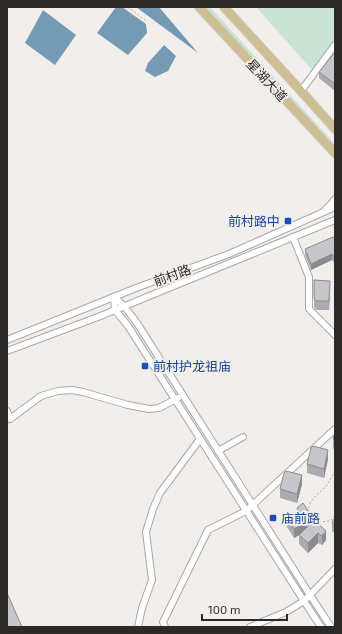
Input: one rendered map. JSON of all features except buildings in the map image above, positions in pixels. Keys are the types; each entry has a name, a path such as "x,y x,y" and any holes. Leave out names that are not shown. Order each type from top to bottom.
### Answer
{"main road":[{"name":"星湖大道","path":"199,7 335,153"},
{"name":"星湖大道","path":"224,7 335,129"}],"street":[{"path":"301,91 335,45"},
{"path":"328,145 335,158"},
{"path":"321,214 335,199"},
{"name":"前村路","path":"7,340 114,297 229,254 335,208"},
{"name":"前村路","path":"7,351 116,310 335,220"},
{"path":"323,225 335,225"},
{"path":"293,237 309,277 309,309 335,336"},
{"path":"114,297 124,306 137,323 331,627"},
{"path":"114,297 116,310 128,326 322,627"},
{"path":"7,411 10,419 41,396 65,390 83,392 128,405 149,409 160,408 183,395"},
{"path":"165,627 163,622 208,530 246,510 335,429"},
{"path":"218,452 243,437"},
{"path":"138,627 142,608 152,580 146,532 153,509 160,493 200,439"},
{"path":"250,627 286,612 304,601 335,569"}],"path":[{"path":"128,7 146,21"},
{"path":"335,471 328,484 313,498 309,505 309,510 312,517 320,521 332,519 335,515"}],"green space":[{"path":"201,7 210,7 335,144 298,112"},
{"path":"256,7 335,7 335,45 313,71"}],"water":[{"path":"116,7 122,7 146,24 147,33 128,55 97,33"},
{"path":"136,7 159,7 198,53"},
{"path":"43,10 76,35 55,65 25,43"},
{"path":"164,45 176,56 168,71 155,77 145,71 148,63"}],"place":[{"name":"前村路中","path":"288,221"},
{"name":"前村护龙祖庙","path":"145,366"},
{"name":"庙前路","path":"273,518"}]}
